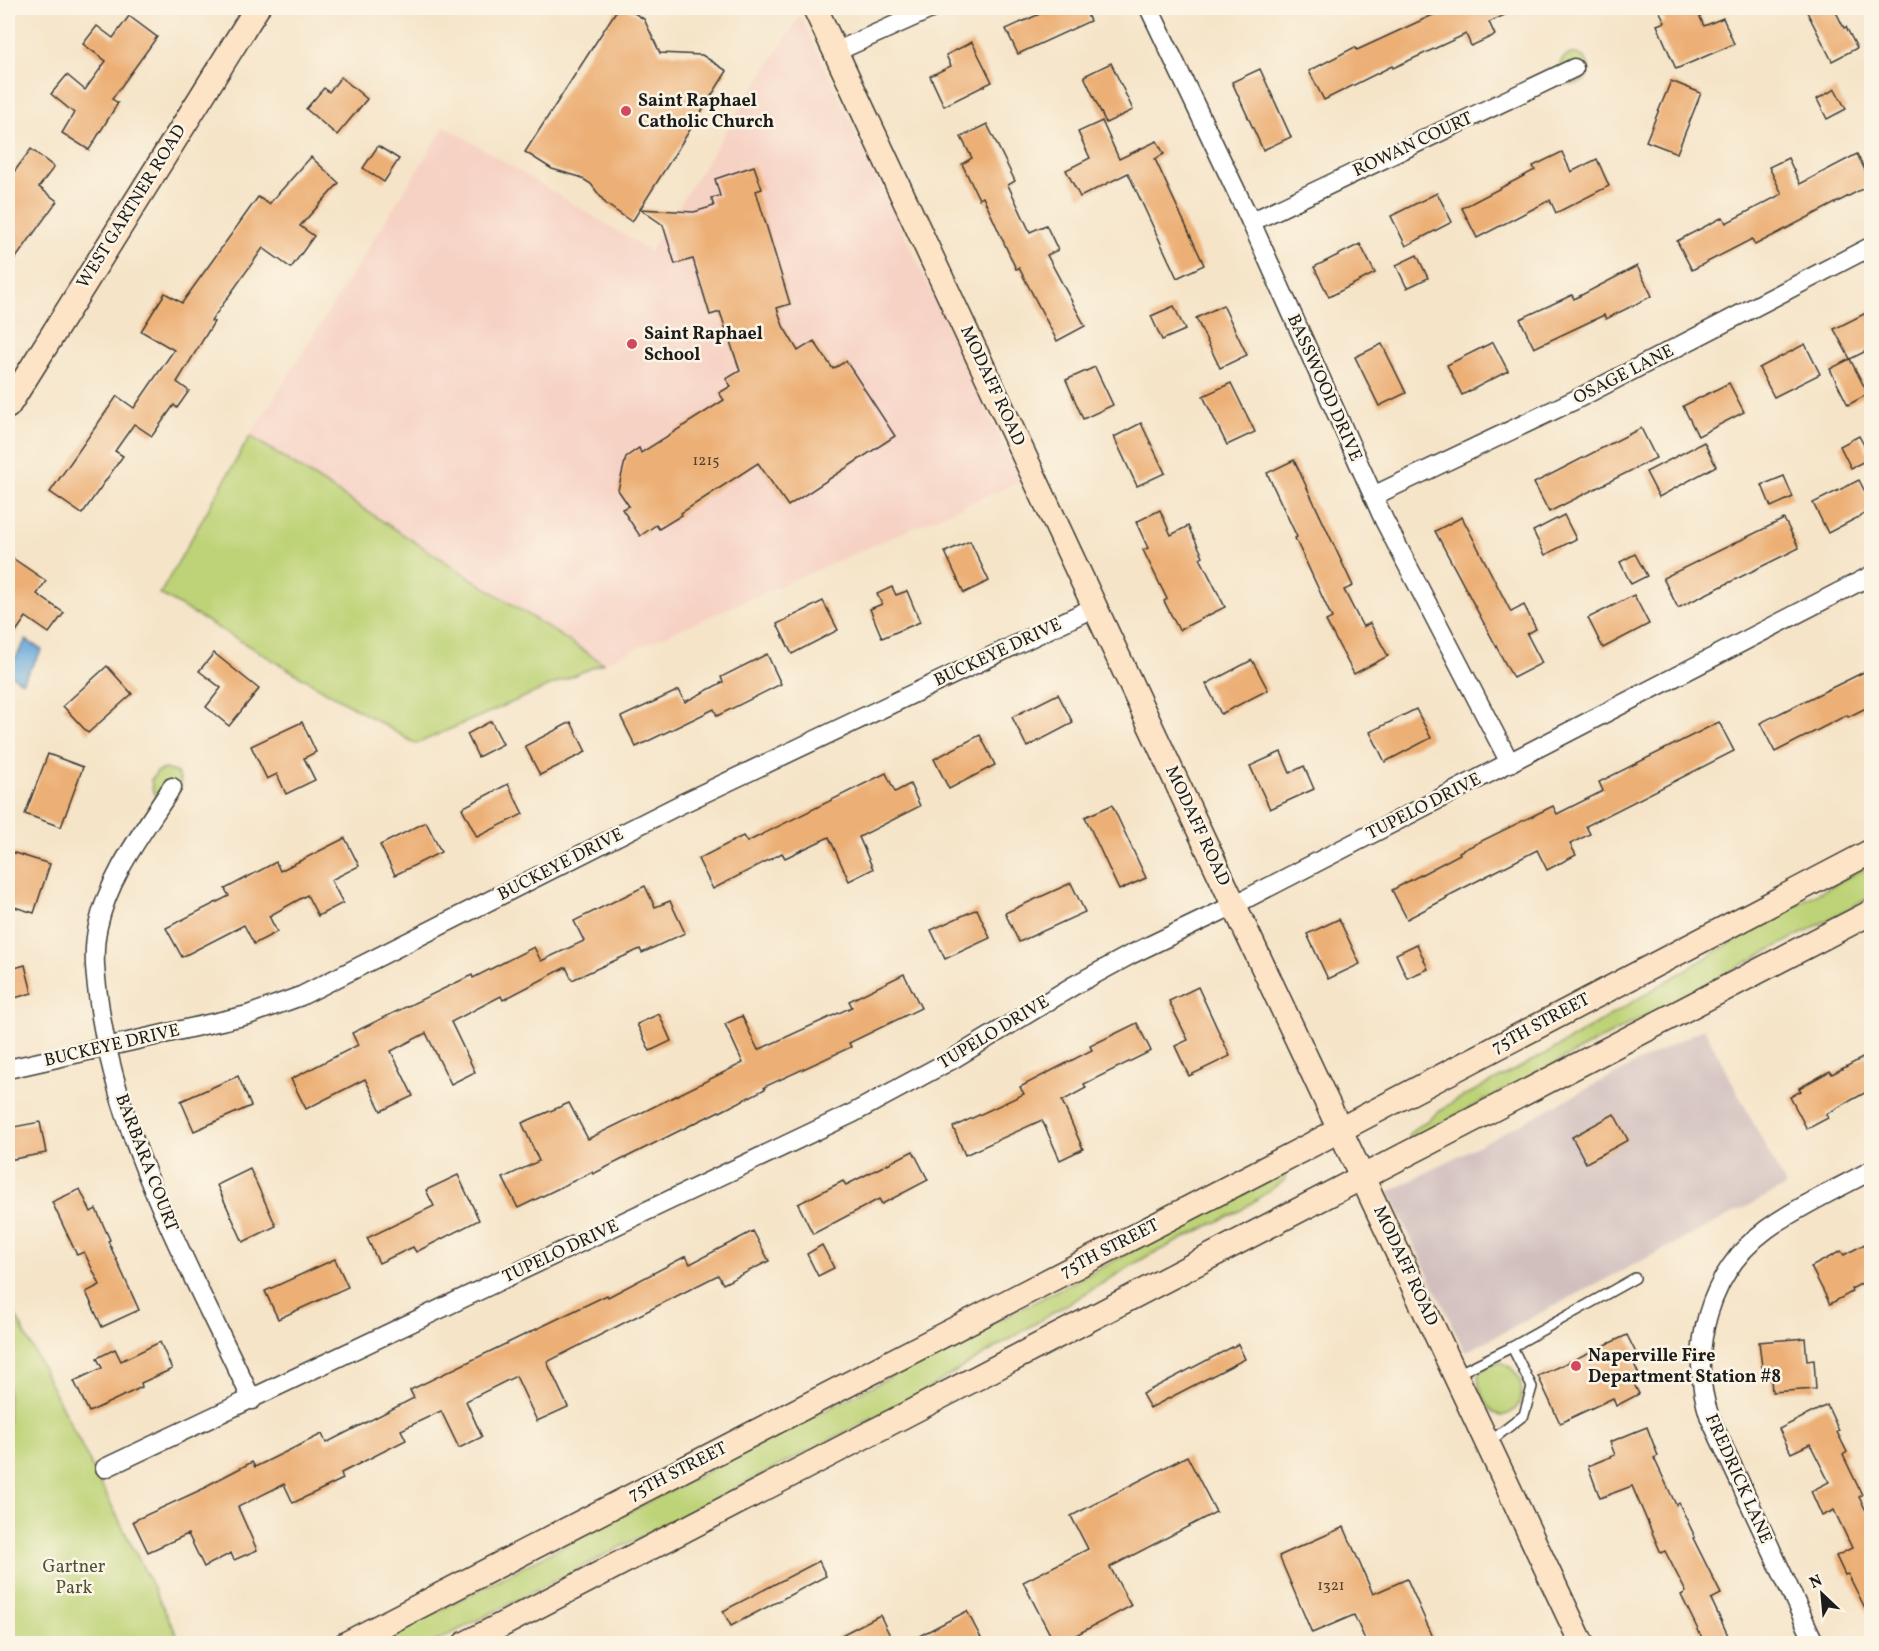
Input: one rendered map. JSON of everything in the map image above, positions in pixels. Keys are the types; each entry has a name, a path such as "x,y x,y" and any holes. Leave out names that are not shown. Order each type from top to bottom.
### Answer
{"main road":[{"name":"WEST GARTNER ROAD","path":"8,405 257,8"},
{"name":"MODAFF ROAD","path":"815,8 1582,1644"},
{"name":"75TH STREET","path":"346,1644 1872,851"},
{"path":"465,1644 1872,912"}],"street":[{"path":"835,52 933,8"},
{"name":"BASSWOOD DRIVE","path":"1149,8 1251,222 1373,496 1510,763"},
{"name":"ROWAN COURT","path":"1251,222 1574,68"},
{"name":"OSAGE LANE","path":"1373,496 1577,399 1872,246"},
{"name":"TUPELO DRIVE","path":"105,1468 853,1113 953,1059 1073,986 1130,955 1234,905 1872,575"},
{"name":"BUCKEYE DRIVE","path":"8,1069 248,1015 301,996 681,804 1095,607"},
{"name":"BARBARA COURT","path":"172,787 115,879 98,927 95,945 96,984 106,1047 124,1115 156,1198 252,1400"},
{"name":"FREDRICK LANE","path":"1815,1644 1710,1418 1705,1404 1700,1358 1709,1308 1726,1274 1740,1255 1754,1240 1781,1220 1872,1170"}],"lane":[{"path":"1456,1375 1512,1347 1635,1278"},
{"path":"1488,1443 1524,1415 1532,1387 1512,1347"}],"shaded area":[{"name":"Saint Raphael School","path":"800,15 1021,481 416,744 160,594 250,436 445,126 650,251"},
{"path":"1704,1028 1786,1186 1465,1352 1389,1192"}],"green space":[{"path":"1574,54 1585,58 1589,69 1585,80 1574,84 1563,80 1559,69 1563,58"},
{"path":"250,436 603,663 416,744 160,594"},
{"path":"165,769 177,773 181,781 180,788 178,794 157,797 153,792 151,780 157,772"},
{"path":"1871,865 1871,897 1413,1138 1409,1138 1410,1133 1453,1102 1551,1051 1779,914"},
{"path":"1284,1173 1285,1180 1241,1210 1144,1258 912,1398 433,1643 374,1644"},
{"name":"Gartner Park","path":"8,1300 179,1639 170,1643 8,1643"},
{"path":"1499,1362 1508,1365 1514,1371 1521,1389 1518,1406 1501,1416 1487,1404 1478,1382 1483,1369"}],"water":[{"path":"26,640 42,650 22,682 8,673 8,670"}],"building":[{"name":"Saint Raphael Catholic Church","path":"618,8 626,8 644,19 660,53 702,55 727,71 632,222 606,204 591,184 580,177 552,169 525,152"},
{"path":"1053,8 1084,8 1090,21 1018,54 1006,29"},
{"path":"1448,8 1520,8 1489,22 1495,35 1471,46 1466,34 1393,68 1392,66 1324,100 1309,71 1355,47 1357,50"},
{"path":"1658,8 1696,8 1704,26 1723,18 1734,44 1676,69 1657,25 1665,22"},
{"path":"1805,8 1834,8 1857,48 1832,61"},
{"path":"129,16 157,37 112,99 118,103 89,150 62,133 74,113 51,94 67,75 85,90 106,61 83,44 97,26 113,38"},
{"path":"972,42 992,82 944,106 930,76 951,66 946,55"},
{"path":"1111,63 1133,110 1106,123 1084,76"},
{"path":"1260,69 1291,137 1263,150 1232,82"},
{"path":"341,77 367,99 337,135 306,109 324,88 329,92"},
{"path":"1671,81 1701,93 1677,153 1646,141"},
{"path":"1835,89 1846,109 1827,119 1817,99"},
{"path":"1102,121 1119,159 1157,141 1164,154 1155,159 1204,265 1177,278 1128,173 1080,197 1066,170 1090,158 1078,132"},
{"path":"987,124 1015,181 1008,185 1030,232 1046,225 1058,250 1047,255 1085,326 1057,341 1019,268 1016,269 983,197 979,199 962,164 972,158 961,137"},
{"path":"378,146 399,159 384,182 363,168"},
{"path":"31,149 54,167 39,187 57,201 8,269 8,180"},
{"path":"1562,152 1571,172 1597,159 1609,186 1556,213 1550,200 1477,238 1462,208 1535,170 1533,166"},
{"path":"1857,154 1872,184 1755,245 1752,239 1692,270 1677,241 1723,217 1726,223 1782,194 1769,167 1788,158 1800,184"},
{"path":"311,157 339,183 300,226 314,236 291,268 263,248 211,321 214,322 177,382 189,391 177,408 174,405 152,436 134,424 115,451 123,456 82,514 50,492 117,396 134,408 174,350 141,331 165,293 182,303 258,197 269,204"},
{"path":"754,166 762,189 756,191 790,304 777,308 783,326 798,351 814,341 833,369 846,361 895,436 788,506 758,463 681,513 682,515 659,529 656,525 640,536 622,509 629,506 618,490 626,457 639,448 641,453 724,400 719,393 731,386 726,379 740,371 720,312 710,315 693,259 675,264 663,225 640,209 694,212 714,206 711,198 720,196 715,179"},
{"path":"1437,193 1452,222 1406,246 1391,216"},
{"path":"1360,244 1375,273 1329,297 1314,267"},
{"path":"1417,255 1428,278 1407,288 1396,265"},
{"path":"1637,266 1652,296 1606,319 1604,315 1534,348 1520,319 1572,295 1574,299"},
{"path":"1223,305 1247,355 1220,368 1196,318"},
{"path":"1174,306 1185,330 1162,340 1151,316"},
{"path":"1872,310 1872,348 1850,359 1834,329"},
{"path":"1493,342 1508,371 1462,395 1447,365"},
{"path":"1382,344 1406,393 1379,406 1355,357"},
{"path":"1805,344 1820,374 1774,397 1759,368"},
{"path":"1850,359 1868,394 1848,405 1830,369"},
{"path":"1095,367 1113,405 1083,419 1066,380"},
{"path":"1231,383 1255,432 1227,445 1203,396"},
{"path":"1729,383 1744,412 1698,436 1683,406"},
{"path":"1141,423 1165,473 1137,486 1114,437"},
{"path":"1641,428 1656,458 1549,512 1534,483"},
{"path":"1859,436 1871,458 1851,468 1840,446"},
{"path":"1704,442 1716,466 1659,497 1646,472"},
{"path":"1294,460 1353,586 1344,590 1363,627 1370,623 1388,656 1354,674 1326,621 1332,618 1267,473"},
{"path":"1784,476 1793,497 1771,507 1762,485"},
{"path":"1859,480 1872,505 1872,510 1828,533 1813,503"},
{"path":"1160,510 1171,535 1188,526 1203,556 1200,558 1225,607 1179,630 1143,550 1148,548 1136,522"},
{"path":"1564,515 1576,539 1545,555 1533,531"},
{"path":"1462,517 1511,612 1524,605 1536,629 1527,634 1542,663 1513,678 1435,531"},
{"path":"1784,519 1799,548 1678,608 1663,578"},
{"path":"970,541 989,581 964,593 945,552"},
{"path":"1635,554 1647,576 1631,584 1620,562"},
{"path":"8,555 46,581 37,594 64,613 49,633 26,617 8,643"},
{"path":"892,587 896,595 907,591 920,622 882,638 870,609 882,604 877,594"},
{"path":"1634,595 1649,624 1603,648 1588,618"},
{"path":"823,601 838,630 792,654 777,624"},
{"path":"214,653 259,689 229,726 206,707 221,688 199,671"},
{"path":"767,654 781,684 717,716 714,709 636,747 621,717 679,690 685,702 723,682 721,677"},
{"path":"1252,660 1268,690 1221,714 1206,684"},
{"path":"107,666 132,694 88,733 63,706"},
{"path":"1872,668 1872,705 1848,717 1847,715 1775,752 1760,723"},
{"path":"1058,694 1073,723 1027,747 1012,717"},
{"path":"1416,709 1431,738 1385,762 1370,732"},
{"path":"491,721 503,744 478,757 467,734"},
{"path":"302,722 316,752 304,758 315,780 286,794 277,774 267,779 251,746"},
{"path":"571,722 586,752 540,775 525,746"},
{"path":"1719,722 1734,751 1586,826 1590,834 1570,844 1576,855 1547,870 1537,850 1407,919 1392,890 1460,854 1459,852 1553,806 1557,814 1603,791 1599,782"},
{"path":"980,735 995,765 949,789 934,759"},
{"path":"1281,752 1290,773 1304,766 1314,789 1270,809 1250,766"},
{"path":"48,754 83,767 61,827 25,814"},
{"path":"886,773 895,792 910,784 920,806 859,837 873,869 849,881 829,837 785,858 782,853 713,889 698,859 743,836 747,842"},
{"path":"508,784 523,814 477,837 462,808"},
{"path":"1112,805 1146,878 1119,890 1085,817"},
{"path":"426,822 441,852 395,875 380,845"},
{"path":"345,838 359,866 331,880 343,903 318,916 307,895 269,916 277,932 254,944 244,925 182,957 166,928 229,896 225,889 276,862 280,871"},
{"path":"8,851 50,864 34,913 8,905"},
{"path":"1071,883 1085,912 1019,942 1005,913"},
{"path":"645,886 655,907 670,901 685,933 642,953 640,949 572,980 566,967 503,1000 501,996 451,1022 475,1072 451,1084 426,1033 391,1051 413,1096 381,1111 365,1079 306,1109 291,1079 358,1045 352,1033 472,975 473,978 534,947 541,961 584,941 574,921"},
{"path":"977,909 990,938 945,959 931,930"},
{"path":"1339,919 1360,964 1328,979 1307,934"},
{"path":"1417,944 1428,969 1407,978 1396,954"},
{"path":"25,965 32,993 8,1000 8,970"},
{"path":"904,974 921,1008 849,1043 851,1047 764,1087 765,1089 720,1112 593,1174 592,1172 518,1208 503,1178 539,1161 522,1123 569,1103 588,1139 743,1063 725,1024 742,1016 758,1050 852,1007 849,1001"},
{"path":"1198,987 1230,1056 1189,1076 1175,1046 1188,1040 1169,1001"},
{"path":"659,1014 671,1041 650,1051 637,1024"},
{"path":"1137,1023 1151,1051 1084,1084 1086,1088 1062,1101 1083,1149 1060,1160 1042,1120 965,1155 953,1127 1024,1094 1020,1087 1092,1050 1090,1046"},
{"path":"1872,1053 1872,1089 1826,1114 1828,1118 1807,1129 1790,1097 1801,1091 1799,1088 1830,1071 1832,1074"},
{"path":"238,1076 251,1106 194,1131 181,1101"},
{"path":"1614,1114 1628,1140 1586,1163 1572,1137"},
{"path":"40,1122 46,1153 8,1160 8,1128"},
{"path":"913,1151 928,1180 882,1204 879,1199 813,1234 798,1204 843,1181 846,1185"},
{"path":"250,1169 276,1226 243,1242 217,1185"},
{"path":"458,1175 479,1220 416,1252 413,1247 379,1263 367,1238 434,1206 426,1190"},
{"path":"80,1189 91,1212 96,1209 139,1310 102,1327 86,1292 100,1285 84,1252 77,1255 52,1202"},
{"path":"753,1231 769,1261 723,1284 718,1275 547,1362 568,1407 537,1421 516,1376 466,1401 482,1437 459,1448 441,1411 401,1430 406,1440 341,1473 343,1479 293,1503 284,1484 238,1507 257,1550 234,1560 231,1553 204,1567 188,1534 148,1552 133,1521 207,1487 252,1462 255,1467 322,1434 326,1443 414,1398 410,1390 607,1295 608,1297 686,1256 690,1264"},
{"path":"1865,1244 1872,1255 1872,1278 1830,1304 1811,1267 1841,1251 1844,1255"},
{"path":"822,1245 834,1268 818,1276 807,1254"},
{"path":"335,1259 348,1287 278,1319 265,1291"},
{"path":"1627,1335 1639,1359 1633,1362 1642,1381 1634,1384 1639,1394 1616,1406 1613,1398 1560,1423 1538,1376"},
{"path":"1805,1338 1807,1361 1814,1360 1816,1389 1772,1392 1770,1366 1762,1367 1759,1342"},
{"path":"160,1342 172,1369 141,1383 142,1387 89,1412 74,1381 102,1368 97,1358 115,1349 121,1361"},
{"path":"1238,1344 1245,1359 1150,1408 1142,1394"},
{"path":"1827,1405 1847,1452 1843,1455 1862,1495 1859,1497 1872,1522 1872,1622 1848,1574 1845,1575 1836,1556 1852,1548 1834,1510 1822,1516 1811,1491 1829,1482 1810,1444 1791,1453 1779,1429"},
{"path":"1647,1427 1658,1456 1654,1458 1676,1505 1679,1503 1695,1537 1693,1538 1721,1594 1711,1599 1732,1644 1705,1644 1681,1595 1686,1592 1665,1551 1661,1553 1632,1486 1600,1498 1588,1466 1615,1455 1610,1442"},
{"path":"1187,1456 1216,1512 1110,1567 1131,1606 1055,1644 1023,1582 1088,1549 1071,1516"},
{"path":"1344,1527 1373,1594 1407,1579 1436,1644 1367,1644 1354,1615 1312,1633 1279,1556"},
{"path":"819,1561 826,1576 731,1626 723,1611"},
{"path":"967,1611 984,1644 904,1644"},
{"path":"880,1615 894,1644 824,1644"}],"place":[{"name":"Saint Raphael Catholic Church","path":"626,111"},
{"name":"Saint Raphael School","path":"632,344"},
{"name":"Naperville Fire Department Station #8","path":"1576,1366"}]}
